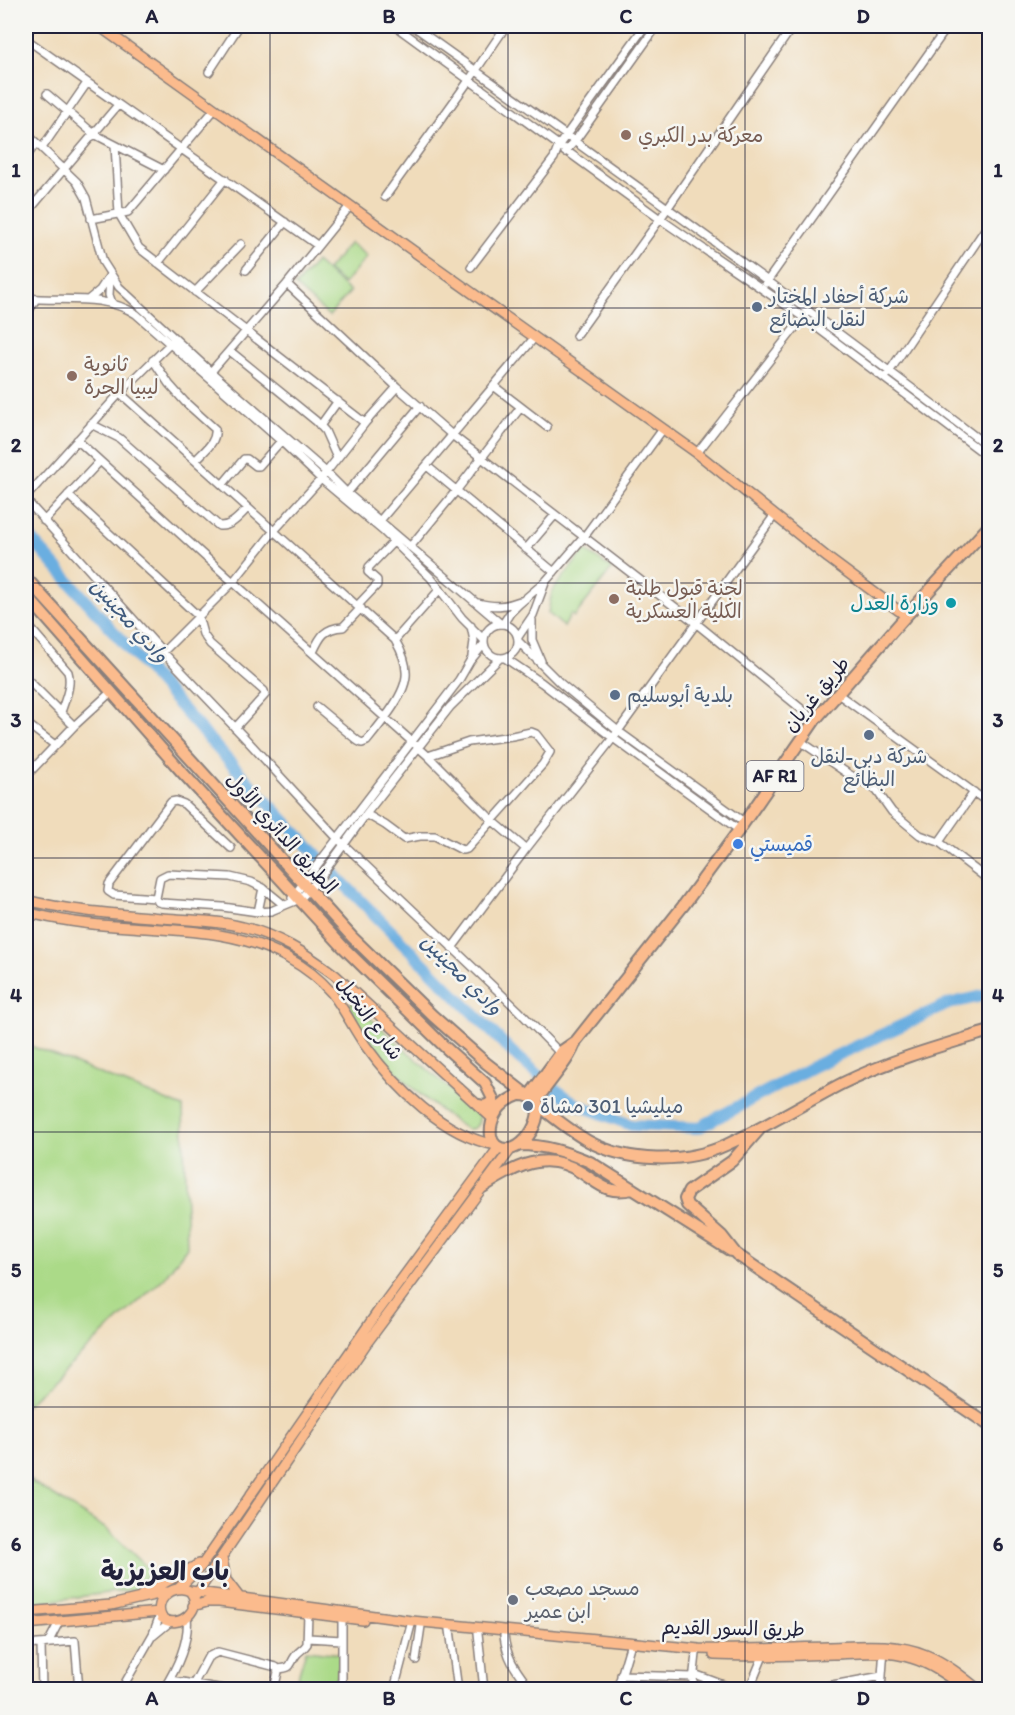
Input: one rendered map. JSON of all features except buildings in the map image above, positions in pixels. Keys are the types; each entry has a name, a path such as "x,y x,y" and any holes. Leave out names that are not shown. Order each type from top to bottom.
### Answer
{"highway":[{"name":"طريق غريان","path":"534,1095 561,1054 576,1041 683,906 815,720 990,525"},
{"name":"الطريق الدائري الأول","path":"26,578 352,937 433,1016 486,1063 534,1095 570,1130 590,1142 619,1153 641,1157 666,1158 702,1153 725,1146 846,1082 886,1064 990,1031"},
{"name":"الطريق الدائري الأول","path":"26,595 292,900 445,1047 482,1079 493,1099"},
{"name":"طريق غريان","path":"553,1069 570,1055 576,1041"},
{"path":"494,1117 509,1099 519,1095 534,1095 538,1114 535,1125 529,1135 515,1147"},
{"path":"479,1105 489,1104 493,1099"},
{"path":"493,1099 494,1117 490,1134 498,1146 542,1146 590,1162 736,1254 990,1426"},
{"path":"736,1254 722,1236 687,1205 686,1196 689,1191 732,1161 761,1127"},
{"path":"483,1186 505,1172 520,1166 546,1161 569,1166 612,1191 633,1189"}],"main road":[{"path":"105,27 215,109 697,453 774,516 906,616"},
{"path":"26,900 91,912 230,924 257,931 284,942 310,956 341,980 494,1117"},
{"name":"شارع النخيل","path":"26,912 94,924 218,934 245,940 280,954 310,972 324,985 337,1000 375,1058 415,1101 460,1133 474,1140 498,1146"},
{"path":"26,1612 111,1605 179,1588 206,1560 379,1310 498,1146"},
{"path":"170,1592 159,1604 159,1614 165,1621 178,1621 187,1616 194,1596 373,1335 483,1186 515,1147"},
{"path":"222,1558 226,1580 239,1597"},
{"path":"134,1600 206,1560"},
{"path":"179,1588 194,1596"},
{"name":"طريق السور القديم","path":"194,1596 239,1597 450,1630 504,1636 699,1649 884,1649 921,1661 967,1689"},
{"name":"طريق السور القديم","path":"194,1596 207,1602 342,1618 630,1645 696,1654 763,1656 898,1647 926,1654 951,1668 980,1689"},
{"path":"26,1624 159,1614"}],"street":[{"path":"32,26 26,37 87,83 317,245"},
{"path":"209,72 239,26"},
{"path":"395,26 660,219 762,289 806,314 890,370 990,448"},
{"path":"413,26 767,281 885,379 990,458"},
{"path":"385,197 506,26"},
{"path":"471,267 554,158 559,145 645,26"},
{"path":"554,158 567,151 575,141 657,26"},
{"path":"576,336 660,219 792,26"},
{"path":"762,289 948,26"},
{"path":"427,48 432,39"},
{"path":"26,157 39,146 87,83"},
{"path":"47,94 94,134 164,170"},
{"path":"26,214 118,105"},
{"path":"91,219 129,212 215,109"},
{"path":"26,133 77,182 86,198 103,262 110,275 119,287 141,305 172,341"},
{"path":"115,145 119,214 139,248 365,423"},
{"path":"158,263 225,179"},
{"path":"210,374 350,206"},
{"path":"246,270 285,222"},
{"path":"885,379 990,222"},
{"path":"195,292 241,244"},
{"path":"89,300 100,290 110,275"},
{"path":"110,275 109,295 112,303"},
{"path":"287,284 452,435 697,624 815,720"},
{"path":"26,298 112,303 136,314 172,341 378,523 502,624 513,628 519,640 560,683 741,826"},
{"path":"26,315 36,299"},
{"path":"697,453 806,314"},
{"path":"378,523 536,337"},
{"path":"172,341 91,424 26,499 335,841 518,1010 561,1054"},
{"path":"230,351 320,426 325,431 337,458"},
{"path":"153,360 169,384 185,402 215,429 216,435 213,442 196,460"},
{"path":"210,374 281,441 347,492 378,523 431,578 484,642 489,654 502,658 542,683 613,738 741,826"},
{"path":"163,652 233,582 397,387"},
{"path":"495,387 547,427"},
{"path":"120,393 395,640 404,654 406,685 400,697 367,741 362,743 358,741 317,707"},
{"path":"320,426 338,402"},
{"path":"347,492 420,406"},
{"path":"410,547 521,407"},
{"path":"91,424 119,438 219,526 226,527 231,524 248,508"},
{"path":"231,849 184,804 171,802 107,887 108,891 114,895 156,898 160,903 258,912 271,911 292,900 306,886 319,879 459,680 491,627 502,624 510,613 554,572 584,537 663,429"},
{"path":"77,440 415,744 493,821 526,849"},
{"path":"223,484 244,459 259,466 281,441"},
{"path":"44,521 100,460"},
{"path":"427,466 554,572"},
{"path":"68,495 198,616 203,634 210,644 266,693 235,728"},
{"path":"526,549 555,515"},
{"path":"452,948 613,738 774,516"},
{"path":"313,652 320,637 333,627 343,627 378,585 368,569 394,541"},
{"path":"306,886 311,873 335,841 415,744 502,658 515,652 546,581"},
{"path":"395,640 440,589"},
{"path":"477,603 492,607 504,606 525,599"},
{"path":"533,615 532,640 543,666"},
{"path":"26,623 68,672 70,678 61,712"},
{"path":"470,661 474,641 471,626"},
{"path":"26,678 74,726"},
{"path":"26,776 74,726 112,691"},
{"path":"838,694 990,804"},
{"path":"26,723 55,745"},
{"path":"366,814 404,839 435,836 462,850 467,849 548,758 550,752 536,734 531,732 469,742 428,756"},
{"path":"800,741 877,791 892,812 920,835 939,842 990,881"},
{"path":"939,842 974,792"},
{"path":"156,898 160,878 168,874 230,877 251,882 292,900"},
{"path":"258,912 263,888"},
{"path":"121,1689 150,1640 159,1614"},
{"path":"193,1685 208,1657 218,1652 272,1665 278,1669 293,1664 297,1654 307,1644 308,1614"},
{"path":"163,1689 170,1680 184,1646 187,1616"},
{"path":"342,1618 342,1689"},
{"path":"42,1689 45,1644 59,1622"},
{"path":"150,1640 170,1622"},
{"path":"414,1624 416,1659"},
{"path":"394,1689 414,1624"},
{"path":"450,1630 458,1689"},
{"path":"478,1633 484,1689"},
{"path":"504,1636 511,1663 531,1689"},
{"path":"308,1638 342,1640"},
{"path":"26,1645 75,1641 79,1689"},
{"path":"616,1689 630,1645"},
{"path":"881,1689 884,1649"},
{"path":"692,1689 696,1654"},
{"path":"749,1689 763,1656"},
{"path":"274,1689 278,1669"},
{"path":"621,1676 694,1676 737,1689"},
{"path":"804,1689 826,1688 882,1677"},
{"path":"509,1689 523,1679"},
{"path":"170,1680 230,1689"}],"green space":[{"path":"350,243 367,256 344,284 327,270"},
{"path":"316,262 350,292 329,316 295,286"},
{"path":"585,550 612,569 574,617 571,614 564,627 548,613 552,591"},
{"path":"352,1002 479,1115 477,1126 466,1129 415,1090 385,1060 372,1043 349,1006"},
{"path":"26,1044 183,1107 187,1247 164,1278 26,1405"},
{"path":"26,1478 108,1530 151,1571 137,1589 26,1604"},
{"path":"306,1650 340,1654 336,1689 297,1690"}],"waterway":[{"name":"وادي مجينين","path":"26,533 226,758 343,883 512,1052 576,1104 631,1125 698,1128 814,1066 948,1004 990,994"}],"place":[{"name":"معركة بدر الكبري","path":"626,135"},
{"name":"شركة أحفاد المختار لنقل البضائع","path":"757,307"},
{"name":"ثانوية ليبيا الحرة","path":"72,376"},
{"name":"لجنة قبول طلبة الكلية العسكرية","path":"614,599"},
{"name":"وزارة العدل","path":"951,603"},
{"name":"بلدية أبوسليم","path":"615,695"},
{"name":"شركة دبي-لنقل البظائع","path":"869,735"},
{"name":"قميستي","path":"738,844"},
{"name":"ميليشيا 301 مشاة","path":"528,1106"},
{"name":"مسجد مصعب ابن عمير","path":"513,1600"}],"district":[{"name":"باب العزيزية","path":"165,1571"}]}
